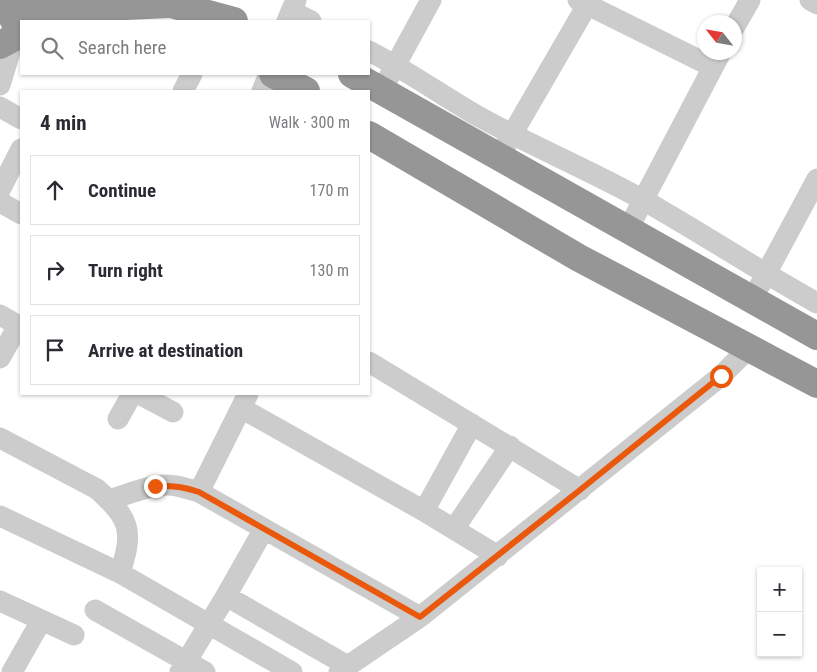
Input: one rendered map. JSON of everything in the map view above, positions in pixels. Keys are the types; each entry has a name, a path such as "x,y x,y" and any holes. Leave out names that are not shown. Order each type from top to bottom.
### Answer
{"highway":[{"path":"3,6 170,4 230,20"},
{"path":"3,6 16,23 15,37 8,48"},
{"path":"275,75 304,90"},
{"path":"354,75 381,90 506,145 628,229 817,336"},
{"path":"371,141 579,258 817,384"}],"street":[{"path":"381,90 431,0"},
{"path":"741,15 750,0"},
{"path":"810,0 817,4"},
{"path":"506,145 585,2 697,51"},
{"path":"291,11 309,20"},
{"path":"0,85 8,48"},
{"path":"370,52 396,65 476,114 506,145 643,200 817,303"},
{"path":"628,229 717,60"},
{"path":"184,90 191,75"},
{"path":"262,90 269,75"},
{"path":"0,107 20,118"},
{"path":"20,151 1,190 20,213"},
{"path":"752,299 817,179"},
{"path":"0,315 20,327 0,358"},
{"path":"226,596 344,669 420,617 498,556 721,376 749,348"},
{"path":"370,363 580,490"},
{"path":"118,419 131,395"},
{"path":"141,395 173,412"},
{"path":"199,492 245,401 498,556"},
{"path":"424,511 472,424"},
{"path":"0,438 96,490 108,500 123,517 128,533 127,550 120,573"},
{"path":"454,528 510,446"},
{"path":"108,500 155,486 167,485 199,492 420,617"},
{"path":"0,516 120,573 292,672"},
{"path":"183,666 264,529"},
{"path":"0,602 74,635"},
{"path":"94,610 183,666 205,672"},
{"path":"12,672 41,621"}],"route":[{"path":"155,486 167,485 199,492 420,617 721,376"}]}
